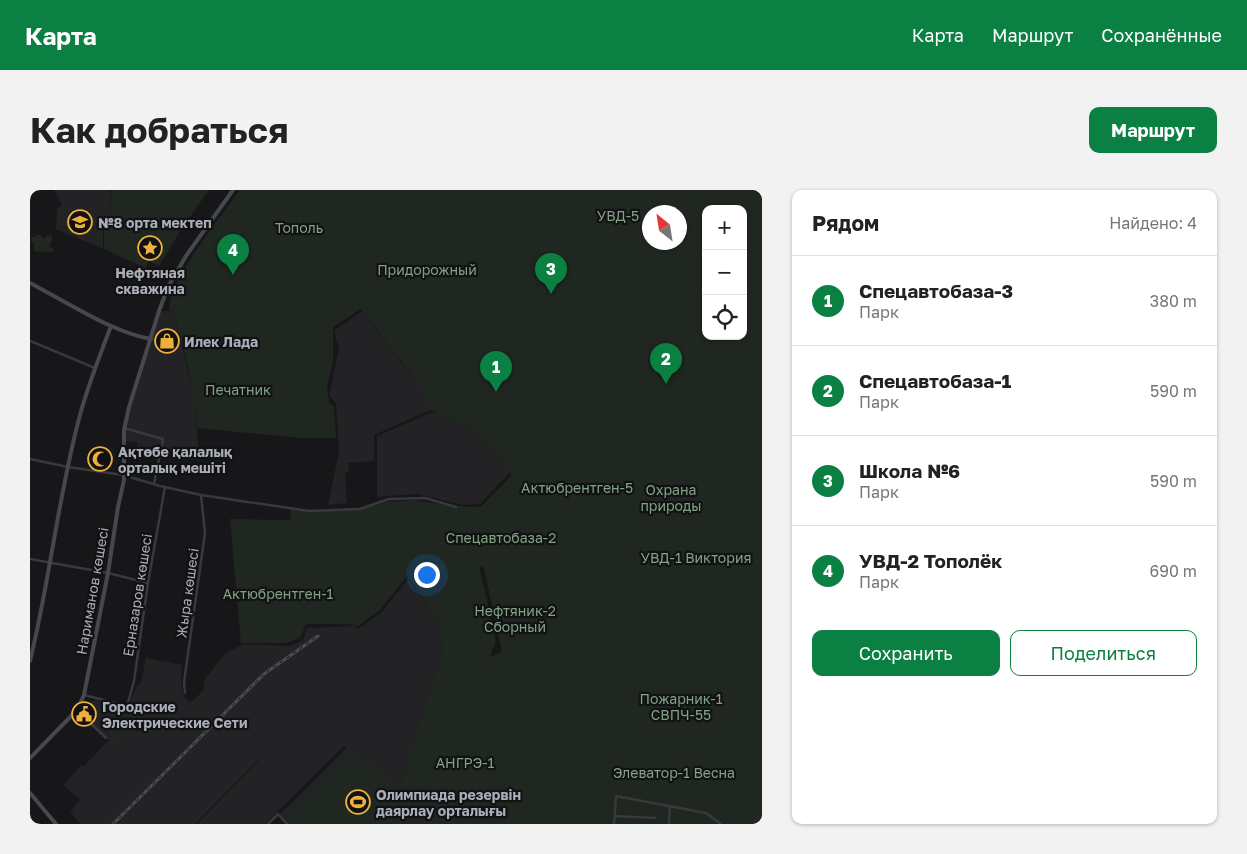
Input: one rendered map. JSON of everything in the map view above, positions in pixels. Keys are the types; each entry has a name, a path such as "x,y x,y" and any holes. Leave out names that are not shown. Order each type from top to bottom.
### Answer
{"street":[{"name":"Нариманов көшесі","path":"30,758 77,710 84,695 124,480 124,428 161,304 177,270 233,190"},
{"path":"30,283 111,326 151,339"},
{"path":"30,661 32,642 79,417 111,326"},
{"path":"30,341 95,368"},
{"path":"124,428 163,438 154,484"},
{"path":"30,459 68,467 124,475 201,496 309,511 360,509 389,499 425,498 456,507"},
{"name":"Ерназаров көшесі","path":"84,695 127,706 134,680 148,583 165,487"},
{"name":"Жыра көшесі","path":"185,693 184,682 205,533 201,496"},
{"path":"30,559 108,573 148,583"},
{"path":"77,710 106,738"},
{"path":"30,794 56,824"},
{"path":"614,824 616,796 706,813 721,824"},
{"path":"669,824 670,806"},
{"path":"268,824 278,814 287,824"},
{"path":"615,816 655,818"}],"shaded area":[{"name":"№8 орта мектеп","path":"54,190 111,190 109,216 103,216 103,249 56,229 57,209 62,205"},
{"path":"159,311 173,311 195,400 199,460 186,459 138,448 137,442 124,441 124,428"},
{"path":"362,311 421,388 430,410 374,435 374,461 348,463 349,472 345,473 347,503 328,505 339,452 336,403 329,395 339,349 334,331"},
{"path":"435,411 479,433 510,472 480,504 463,505 417,494 377,497 377,436"},
{"path":"408,579 433,613 443,645 400,785 289,816 296,824 287,824 279,815 347,748 344,746 265,824 197,824 307,711 195,824 80,824 70,811 80,800 63,785 109,740 81,713 92,701 96,700 126,710 142,679 146,658 182,665 182,690 185,698 190,703 203,691 205,679 225,654 243,644 290,646 303,640 307,628 355,626 358,629 382,612"}],"green space":[{"path":"112,190 209,190 184,225 159,266 149,261 145,268 104,249 104,216 109,216"},
{"path":"239,190 762,190 762,824 296,824 288,816 351,751 400,785 443,645 433,613 407,576 379,611 358,626 349,624 306,624 300,638 286,643 241,643 230,519 290,520 291,509 309,511 358,508 388,502 413,500 453,506 481,507 512,475 479,433 430,410 417,382 361,309 333,327 333,360 327,388 329,402 334,407 336,438 300,438 197,428 194,398 188,369 173,311 169,309 178,281 198,248","holes":["479,566 484,568 502,652 490,657 496,640"]},
{"path":"35,235 40,235 44,239 48,235 52,236 49,246 55,250 52,252 38,252 33,250 35,245 30,240"},
{"path":"121,721 127,724 128,731 116,742 108,734"}],"railway":[{"path":"113,824 264,674 318,636"}],"place":[{"name":"№8 орта мектеп","path":"80,222"},
{"name":"Нефтяная скважина","path":"150,248"},
{"name":"УВД-2 Тополёк","path":"233,275"},
{"name":"Школа №6","path":"551,294"},
{"name":"Илек Лада","path":"167,341"},
{"name":"Спецавтобаза-1","path":"666,384"},
{"name":"Спецавтобаза-3","path":"496,392"},
{"name":"Ақтөбе қалалық орталық мешіті","path":"100,459"},
{"name":"Городские Электрические Сети","path":"84,714"},
{"name":"Олимпиада резервін даярлау орталығы","path":"358,802"}],"park label":[{"name":"УВД-5","path":"618,215"},
{"name":"Тополь","path":"299,227"},
{"name":"Придорожный","path":"427,269"},
{"name":"Печатник","path":"238,389"},
{"name":"Актюбрентген-5","path":"577,487"},
{"name":"Охрана природы","path":"671,498"},
{"name":"Спецавтобаза-2","path":"501,537"},
{"name":"УВД-1 Виктория","path":"696,557"},
{"name":"Актюбрентген-1","path":"278,593"},
{"name":"Нефтяник-2 Сборный","path":"515,618"},
{"name":"Пожарник-1 СВПЧ-55","path":"681,706"},
{"name":"АНГРЭ-1","path":"465,762"},
{"name":"Элеватор-1 Весна","path":"674,772"}]}
